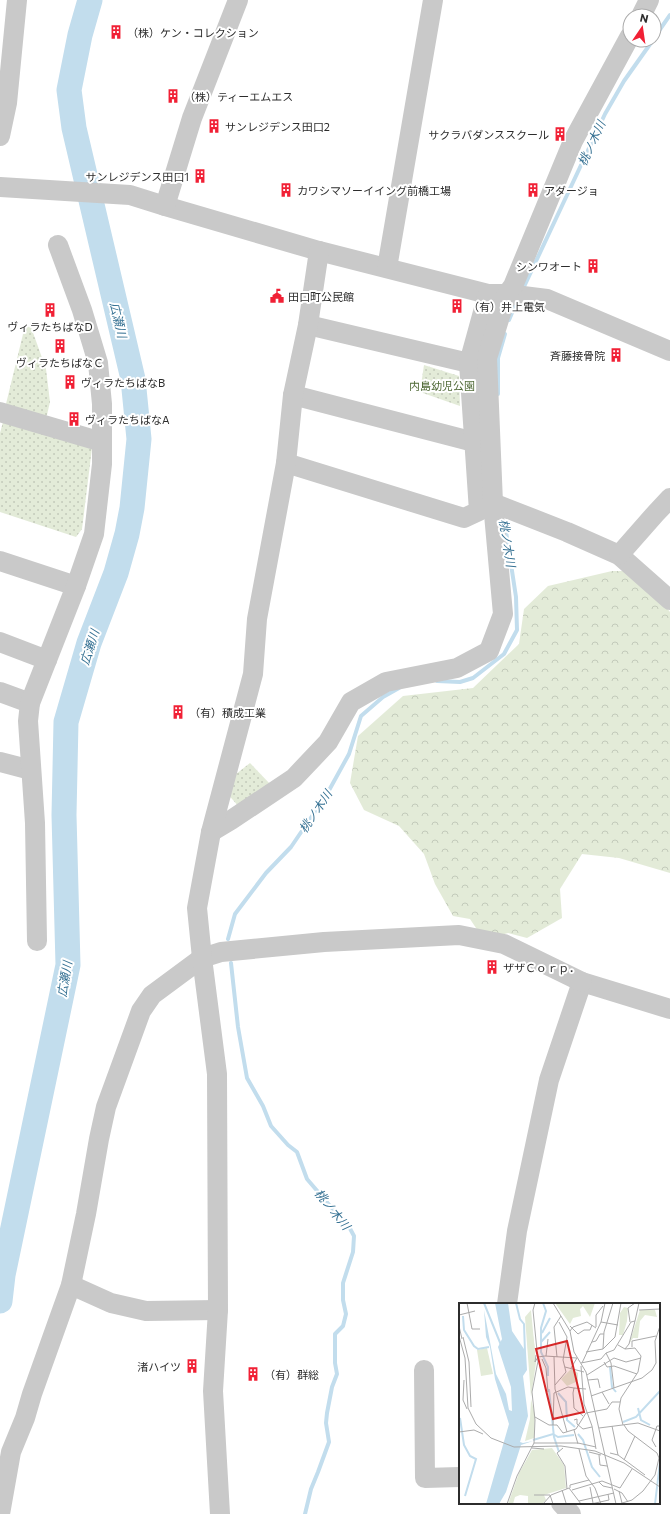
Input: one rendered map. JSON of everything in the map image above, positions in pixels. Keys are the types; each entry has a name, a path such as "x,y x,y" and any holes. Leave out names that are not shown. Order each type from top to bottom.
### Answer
{"street":[{"path":"0,136 7,103 17,0"},
{"path":"165,206 192,118 238,0"},
{"path":"386,268 433,0"},
{"path":"211,832 294,778 328,742 350,702 386,682 457,668 489,651 503,614 493,503 487,358 507,294 513,286 573,141 623,48"},
{"path":"0,187 130,195 319,251 488,294 507,294 547,299 670,351"},
{"path":"37,941 34,823 28,721 30,703 76,586 94,534 102,464 102,404 98,363 82,310 58,245"},
{"path":"220,1514 213,1391 218,1310 217,1074 197,908 211,832 253,674 257,619 286,463 293,395 308,325 319,251"},
{"path":"286,463 464,518 479,511 469,363 488,294"},
{"path":"308,325 469,363"},
{"path":"293,395 474,442"},
{"path":"0,412 102,442"},
{"path":"620,556 670,498"},
{"path":"493,503 567,532 620,556 670,600"},
{"path":"0,561 76,586"},
{"path":"0,642 47,660"},
{"path":"0,692 30,703"},
{"path":"0,762 31,770"},
{"path":"0,1514 10,1452 25,1418 32,1394 71,1285 106,1107 141,1011 152,995 202,958 222,952 324,942 459,935 504,944 582,982 670,1009"},
{"path":"507,1303 517,1231 549,1080 582,982"},
{"path":"71,1285 111,1303 146,1310 218,1310"},
{"path":"424,1370 425,1478 459,1477"},
{"path":"562,1504 571,1514"}],"green space":[{"path":"25,326 31,327 46,369 50,402 46,419 5,408"},
{"name":"内島幼児公園","path":"424,365 459,376 460,406 420,392"},
{"path":"3,422 92,448 82,529 76,537 0,512 0,433"},
{"path":"612,571 623,571 660,599 670,612 670,873 619,858 582,854 560,889 562,918 527,938 508,933 484,940 470,919 453,916 435,884 424,854 399,826 364,810 350,783 358,736 403,696 473,688 519,644 524,609 548,586"},
{"path":"250,763 272,786 239,807 226,792 231,778"}],"waterway":[{"name":"広瀬川","path":"0,1301 3,1275 68,965 64,815 66,722 89,643 116,573 127,534 132,508 139,439 133,379 74,128 69,90 80,35 90,0"},
{"name":"桃ノ木川","path":"662,26 670,15"},
{"name":"桃ノ木川","path":"522,291 605,114 624,81 647,48"},
{"name":"桃ノ木川","path":"509,320 517,301"},
{"name":"桃ノ木川","path":"498,394 498,358 505,334"},
{"name":"桃ノ木川","path":"437,681 460,682 473,678 504,654 517,630 516,597 505,525"},
{"name":"桃ノ木川","path":"228,939 235,914 266,873 291,847 327,794 349,754 361,716 383,697 399,688"},
{"name":"桃ノ木川","path":"231,963 238,1027 247,1078 263,1106 271,1126 288,1145 297,1152 307,1179 347,1223 354,1236 353,1252 343,1283 343,1300 346,1314 343,1326 335,1334 335,1363 337,1374 332,1387 327,1413 326,1423 329,1442 311,1489 305,1514"}],"place":[{"name":"（株）ケン・コレクション","path":"116,32"},
{"name":"（株）ティーエムエス","path":"173,96"},
{"name":"サンレジデンス田口2","path":"214,126"},
{"name":"サクラバダンススクール","path":"560,134"},
{"name":"サンレジデンス田口1","path":"200,176"},
{"name":"カワシマソーイイング前橋工場","path":"286,190"},
{"name":"アダージョ","path":"533,190"},
{"name":"シンワオート","path":"593,266"},
{"name":"田口町公民館","path":"277,296"},
{"name":"（有）井上電気","path":"457,306"},
{"name":"ヴィラたちばなD","path":"50,310"},
{"name":"ヴィラたちばなＣ","path":"60,346"},
{"name":"斉藤接骨院","path":"616,355"},
{"name":"ヴィラたちばなB","path":"70,382"},
{"name":"ヴィラたちばなA","path":"74,419"},
{"name":"（有）積成工業","path":"178,712"},
{"name":"ザザＣｏｒｐ．","path":"492,967"},
{"name":"渚ハイツ","path":"192,1366"},
{"name":"（有）群総","path":"253,1374"}]}
